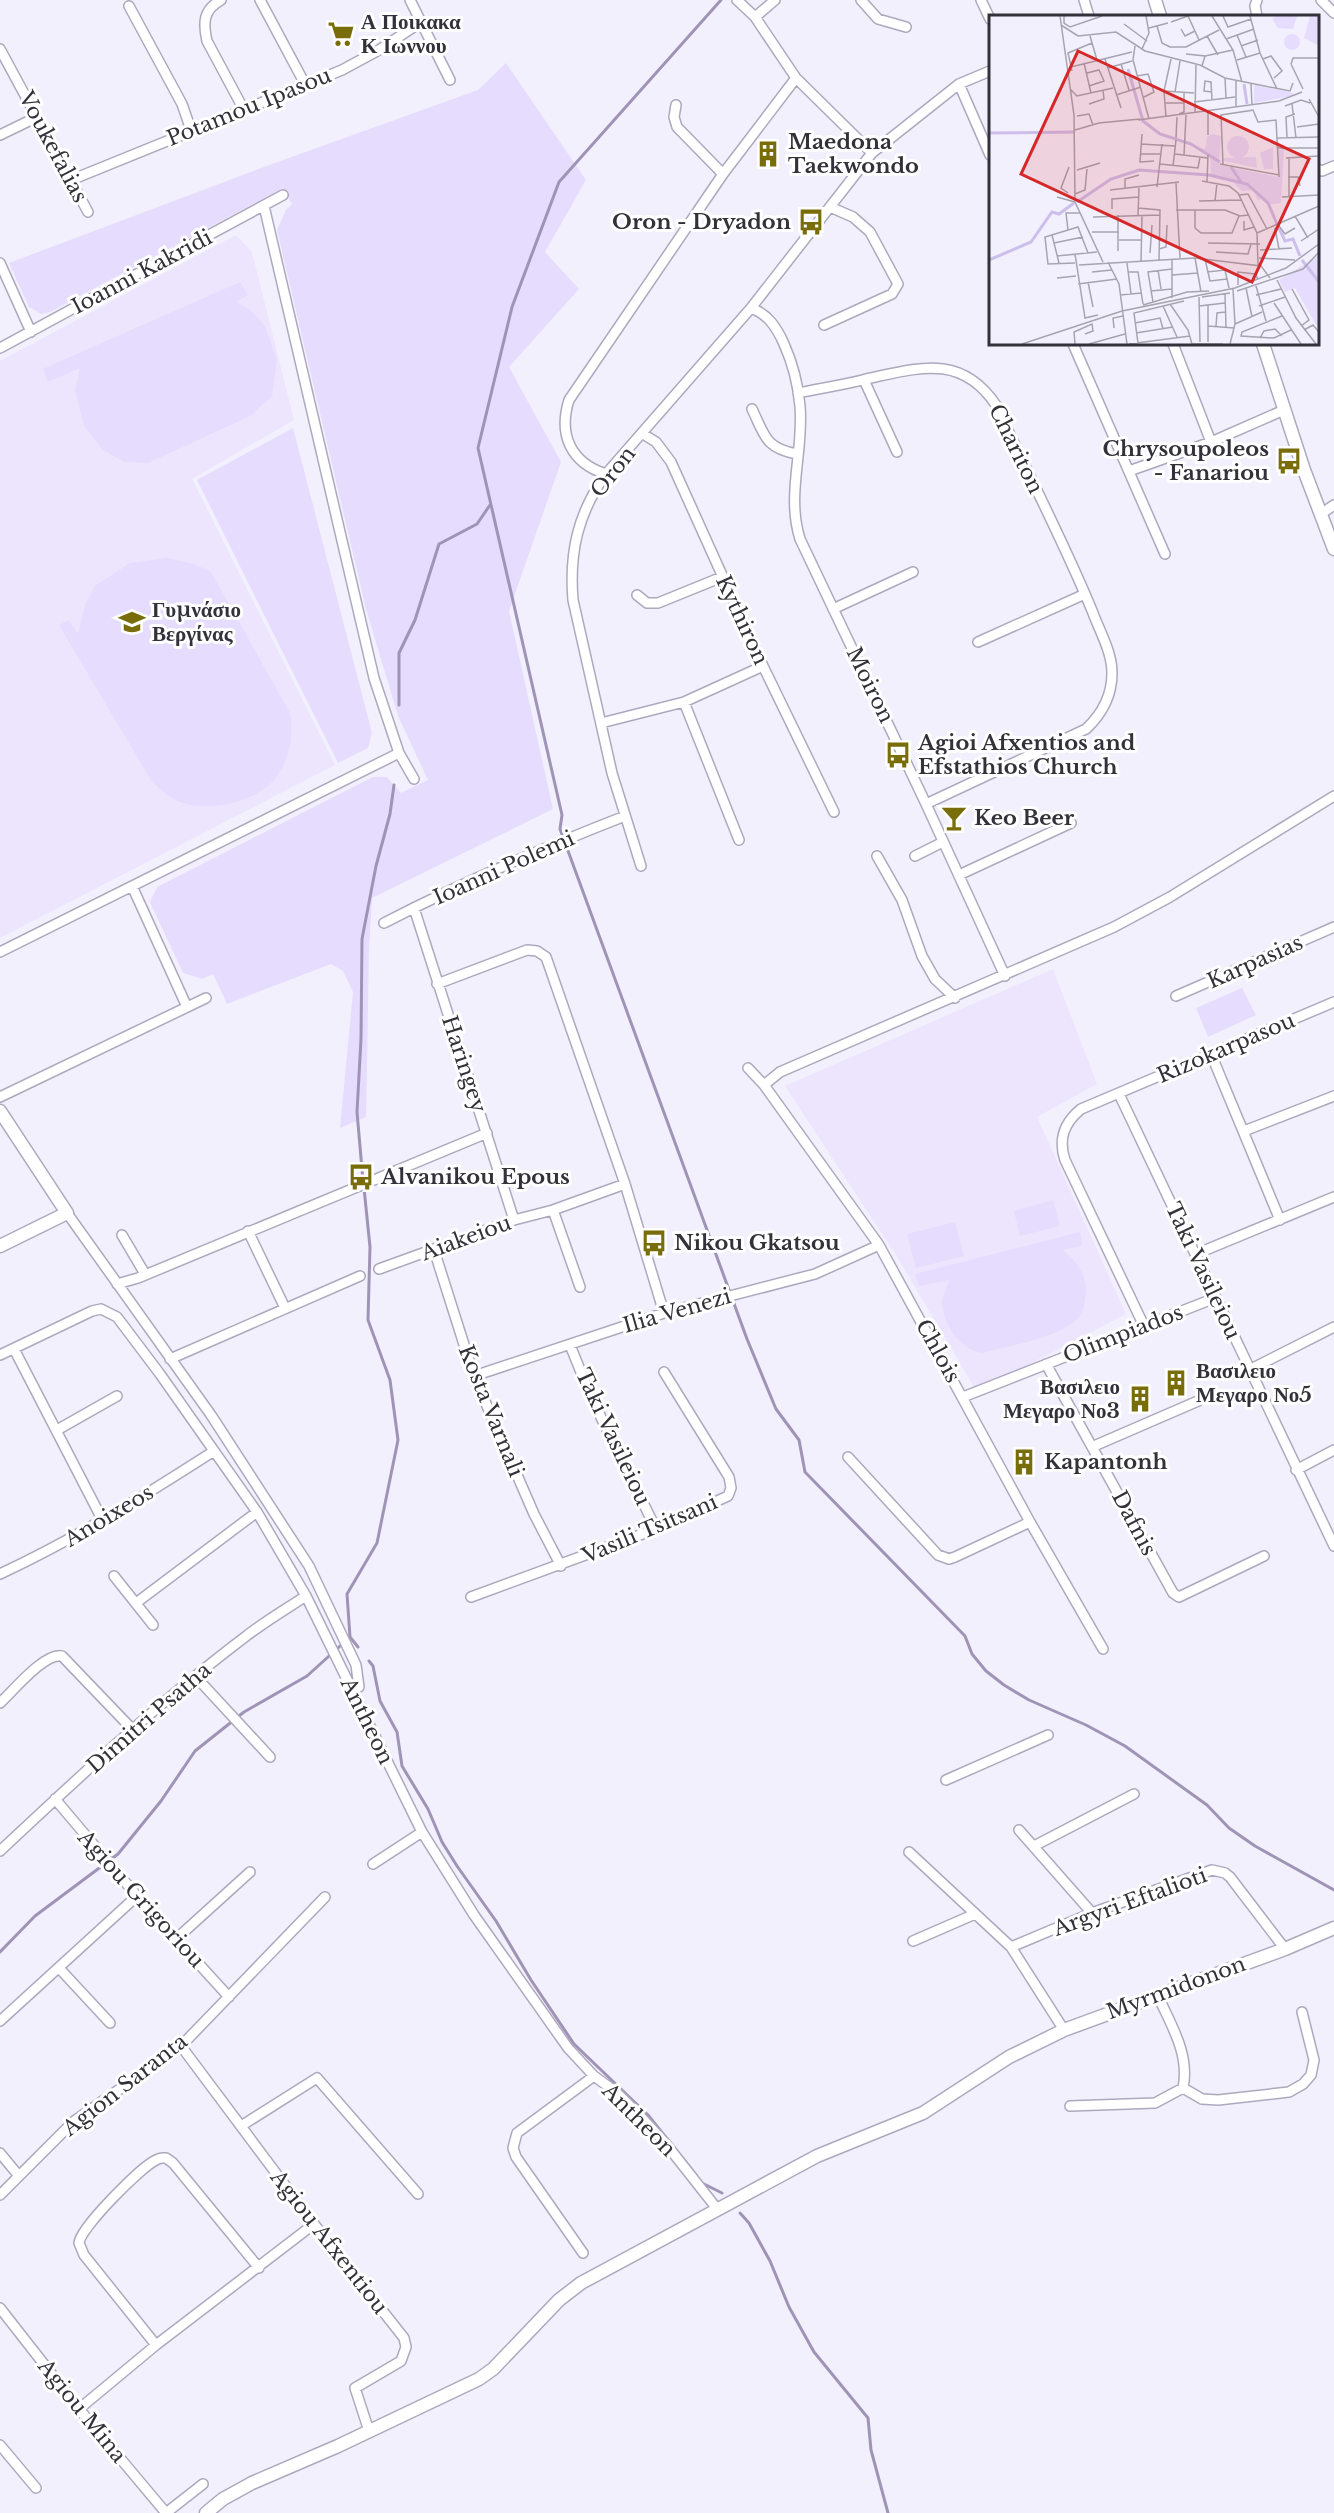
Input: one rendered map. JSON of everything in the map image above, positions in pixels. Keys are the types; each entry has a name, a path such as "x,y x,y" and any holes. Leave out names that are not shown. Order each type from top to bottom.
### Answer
{"street":[{"path":"221,0 213,4 204,20 207,41 244,110"},
{"path":"260,0 305,84"},
{"path":"410,0 450,80"},
{"path":"736,0 755,17 796,78 872,153"},
{"path":"755,17 775,0"},
{"path":"861,0 878,19 906,27"},
{"path":"981,0 989,17"},
{"path":"1084,0 1089,15"},
{"path":"1155,0 1160,15"},
{"path":"1321,0 1334,13"},
{"path":"129,6 182,105 191,130"},
{"name":"Potamou Ipasou","path":"71,180 361,61 421,22"},
{"name":"Voukefalias","path":"0,49 88,212"},
{"name":"Oron","path":"641,866 625,816 601,723 574,606 572,564 580,522 594,492 606,474 643,435 751,308 872,153 959,84 989,71"},
{"path":"606,474 590,469 578,457 569,442 565,425 569,400 723,174 796,78"},
{"path":"959,84 989,153"},
{"path":"676,105 674,117 678,127 723,174"},
{"path":"0,135 37,117"},
{"path":"1319,170 1322,171 1334,166"},
{"name":"Ioanni Kakridi","path":"0,348 283,195"},
{"path":"264,206 374,678 399,753 414,779"},
{"path":"824,325 892,294 898,284 870,232 853,217 830,207"},
{"path":"0,263 31,332"},
{"name":"Moiron","path":"751,308 767,315 781,336 798,382 800,407 793,493 796,527 1005,976"},
{"path":"1073,345 1165,554"},
{"path":"1173,345 1211,442"},
{"path":"1263,345 1334,549"},
{"name":"Chariton","path":"798,393 929,367 961,373 984,388 996,405 1085,594 1111,663 1109,696 1100,715 1077,735 926,804"},
{"path":"864,380 897,452"},
{"path":"752,409 772,446 797,454"},
{"path":"1129,471 1211,442 1284,410"},
{"name":"Kythiron","path":"643,435 656,442 670,462 763,666 834,812"},
{"path":"1321,514 1334,505"},
{"path":"833,609 913,572"},
{"path":"637,595 647,603 658,603 722,577"},
{"path":"978,642 1085,594"},
{"path":"601,723 684,702 763,666"},
{"path":"684,702 739,840"},
{"path":"0,952 399,753"},
{"path":"764,1085 780,1072 955,998 1114,927 1170,897 1334,796"},
{"name":"Ioanni Polemi","path":"384,923 557,844 625,816"},
{"path":"959,875 1071,823"},
{"path":"915,856 943,842"},
{"path":"878,856 902,900 922,956 935,979 955,998"},
{"path":"132,886 188,1007"},
{"name":"Haringey","path":"414,908 514,1220"},
{"name":"Karpasias","path":"1176,996 1334,927"},
{"path":"438,984 527,950 537,951 546,957 625,1184 663,1313"},
{"path":"0,1098 206,998"},
{"name":"Rizokarpasou","path":"1144,1326 1067,1166 1061,1143 1064,1129 1076,1113 1334,1002"},
{"path":"1211,1054 1280,1220"},
{"name":"Chlois","path":"748,1068 764,1085 879,1245 1030,1522 1103,1649"},
{"name":"Taki Vasileiou","path":"1119,1094 1334,1546"},
{"path":"1244,1131 1334,1096"},
{"path":"0,1111 67,1213 211,1415 309,1566 356,1665 359,1687"},
{"path":"117,1284 487,1133"},
{"name":"Aiakeiou","path":"379,1269 514,1220 553,1210 625,1184"},
{"path":"1196,1254 1334,1197"},
{"path":"553,1210 580,1287"},
{"path":"0,1246 67,1213"},
{"path":"248,1231 285,1308"},
{"path":"122,1235 145,1274"},
{"name":"Ilia Venezi","path":"474,1376 663,1313 815,1274 879,1245"},
{"name":"Kosta Varnali","path":"434,1250 474,1376 534,1514 561,1566"},
{"path":"170,1359 360,1276"},
{"name":"Olimpiados","path":"963,1397 1215,1298"},
{"name":"Antheon","path":"0,1355 92,1311 101,1309 117,1317 257,1512 306,1596 422,1832 474,1915 568,2048 594,2076 616,2092 642,2117 718,2210"},
{"path":"1249,1370 1334,1327"},
{"name":"Taki Vasileiou","path":"570,1345 595,1404 656,1529"},
{"path":"14,1348 103,1521"},
{"name":"Dafnis","path":"1047,1364 1173,1593 1179,1597 1264,1556"},
{"name":"Vasili Tsitsani","path":"471,1597 561,1566 656,1529 728,1496 731,1488 729,1477 664,1372"},
{"path":"57,1430 117,1396"},
{"path":"1094,1446 1198,1401"},
{"path":"1296,1470 1334,1450"},
{"name":"Anoixeos","path":"0,1574 51,1550 103,1521 214,1451"},
{"path":"848,1457 943,1558 955,1557 1030,1522"},
{"path":"135,1603 257,1512"},
{"path":"114,1576 153,1625"},
{"name":"Dimitri Psatha","path":"0,1851 133,1730 246,1635 306,1596"},
{"path":"0,1703 45,1660 58,1655 62,1656 133,1730"},
{"path":"196,1677 270,1757"},
{"path":"946,1780 1048,1735"},
{"path":"1034,1846 1134,1794"},
{"name":"Agiou Grigoriou","path":"55,1799 112,1868 229,1997"},
{"path":"1019,1830 1092,1913"},
{"path":"373,1864 422,1832"},
{"path":"909,1852 1011,1947 1064,2030"},
{"name":"Argyri Eftalioti","path":"1011,1947 1092,1913 1203,1872 1220,1871 1230,1878 1284,1949"},
{"path":"176,1939 250,1872"},
{"path":"0,2021 137,1896"},
{"name":"Agion Saranta","path":"0,2195 74,2122 181,2046 325,1897"},
{"path":"913,1941 975,1914"},
{"name":"Myrmidonon","path":"206,2513 223,2499 252,2483 479,2379 493,2369 559,2300 581,2283 817,2156 923,2113 1019,2052 1064,2030 1284,1949 1334,1928"},
{"path":"59,1968 110,2023"},
{"path":"1158,1994 1185,2058 1184,2088"},
{"path":"1184,2088 1202,2098 1218,2100 1289,2091 1303,2084 1311,2075 1314,2060 1302,2012"},
{"name":"Agiou Afxentiou","path":"181,2046 314,2224 404,2338 406,2347 401,2361 355,2388 369,2431"},
{"path":"583,2253 516,2157 513,2148 517,2133 594,2076"},
{"path":"241,2126 317,2078 418,2194"},
{"path":"1070,2106 1155,2103 1184,2088"},
{"path":"0,2153 19,2176"},
{"path":"156,2345 84,2255 79,2243 83,2231 117,2194 154,2161 165,2158 173,2163 259,2268"},
{"path":"79,2409 156,2345 314,2224"},
{"name":"Agiou Mina","path":"0,2308 79,2409 166,2513"},
{"path":"0,2445 36,2488"},
{"path":"166,2513 203,2484"}],"shaded area":[{"path":"506,63 586,180 545,252 579,289 509,367 561,462 509,611 553,809 372,898 366,1117 340,1128 353,992 343,971 331,964 227,1004 213,974 202,979 183,973 150,902 157,887 373,777 387,777 401,793 428,780 398,716 366,609 277,230 286,210 292,204 283,188 50,312 41,314 29,307 9,263 272,164 478,90"},
{"name":"Γυμνάσιο Βεργίνας","path":"236,235 252,252 294,420 192,479 335,765 0,938 0,361"},
{"path":"240,282 248,295 236,302 249,309 265,326 277,360 272,396 250,416 148,463 124,462 102,449 84,426 75,390 80,368 48,382 43,369"},
{"path":"293,428 372,733 368,748 338,763 197,480"},
{"path":"167,558 194,564 211,572 290,713 292,729 290,745 286,760 278,775 258,793 230,804 200,806 186,804 171,797 152,782 59,625 69,620 78,634 85,605 95,586 130,563"},
{"path":"1053,969 1097,1084 1037,1117 1126,1314 977,1392 896,1255 785,1086"},
{"path":"1242,988 1256,1015 1208,1037 1196,1008"},
{"path":"1053,1200 1060,1226 1020,1236 1014,1211"},
{"path":"955,1222 964,1256 916,1268 907,1234"},
{"path":"1080,1232 1082,1246 1063,1250 1076,1264 1085,1280 1086,1293 1080,1315 1073,1323 1062,1329 1020,1344 982,1353 967,1347 954,1335 943,1312 942,1301 949,1280 919,1286 915,1274"}],"waterway":[{"path":"721,0 559,182 512,307 478,448 562,815 560,829 747,1339 776,1409 799,1440 805,1472 965,1636 972,1654 986,1671 1029,1700 1086,1725 1125,1746 1207,1805 1229,1828 1255,1846 1334,1890"},
{"path":"399,705 399,653 415,620 439,544 477,524 490,505"},
{"path":"363,1181 357,1112 361,1039 362,939 376,866 390,814 394,785"},
{"path":"0,1952 35,1916 118,1854 161,1801 195,1751 244,1712 307,1676 350,1637 347,1594 377,1543 398,1440 390,1380 368,1320 370,1247 364,1188"},
{"path":"350,1637 358,1647"},
{"path":"369,1661 373,1666 380,1701 397,1732 402,1766 428,1809 442,1842 457,1866 496,1921 531,1980 574,2044 648,2115 696,2175"},
{"path":"702,2183 722,2193"},
{"path":"740,2213 749,2223 770,2261 789,2307 814,2352 868,2418 871,2450 888,2513"}],"place":[{"name":"Α Ποικακα Κ Ιωννου","path":"341,34"},
{"name":"Maedona Taekwondo","path":"768,154"},
{"name":"Oron - Dryadon","path":"811,222"},
{"name":"Chrysoupoleos - Fanariou","path":"1289,461"},
{"name":"Γυμνάσιο Βεργίνας","path":"132,622"},
{"name":"Agioi Afxentios and Efstathios Church","path":"898,755"},
{"name":"Keo Beer","path":"954,818"},
{"name":"Alvanikou Epous","path":"361,1177"},
{"name":"Nikou Gkatsou","path":"654,1243"},
{"name":"Βασιλειο Μεγαρο Νο5","path":"1176,1383"},
{"name":"Βασιλειο Μεγαρο Νο3","path":"1140,1399"},
{"name":"Kapantonh","path":"1024,1462"}]}
